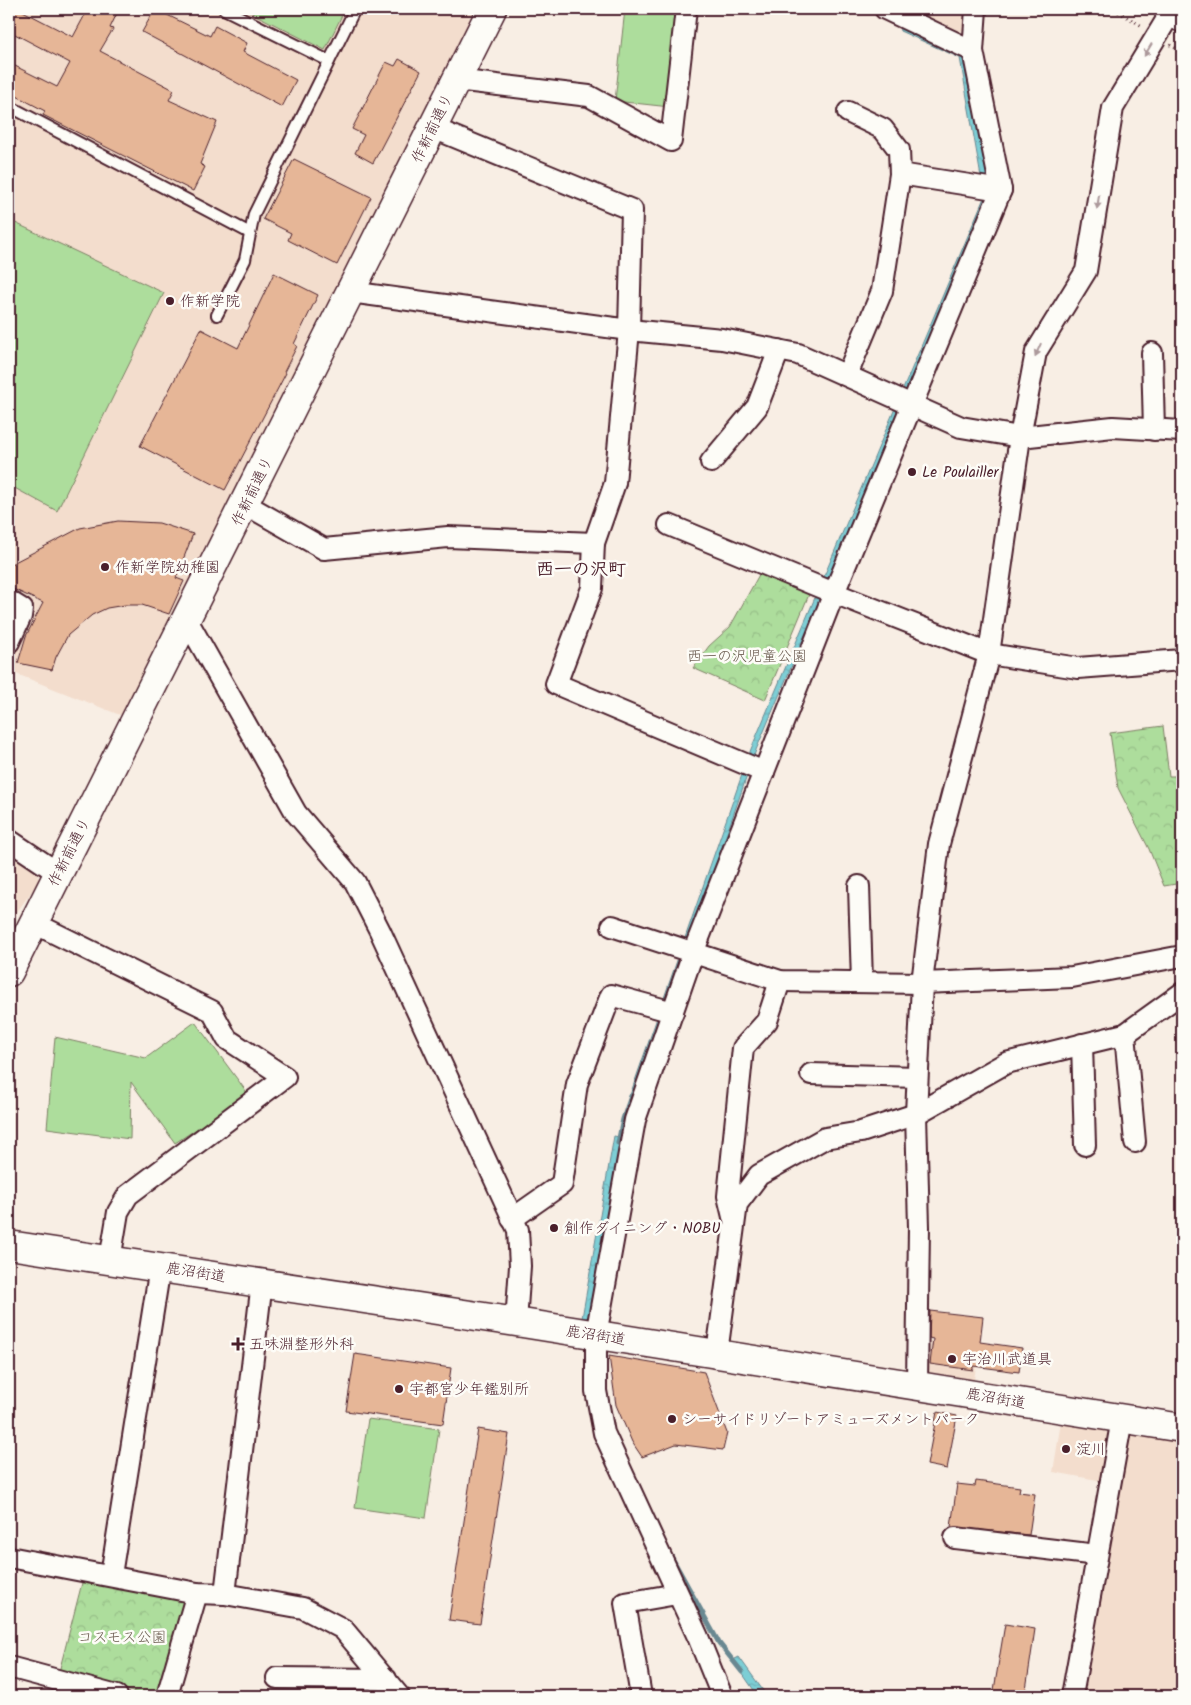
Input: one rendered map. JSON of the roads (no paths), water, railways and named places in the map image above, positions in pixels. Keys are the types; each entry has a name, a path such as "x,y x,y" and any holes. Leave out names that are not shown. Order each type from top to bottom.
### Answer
{"street":[{"name":"作新前通り","path":"9,972 492,9"},
{"path":"456,80 589,96 671,141 686,9"},
{"path":"885,9 973,51"},
{"path":"722,1696 698,1637 604,1432 596,1391 596,1335 635,1120 693,954 834,594 1001,190 973,51 976,9"},
{"path":"917,1384 919,1227 916,1114 922,983 939,844 989,654 1020,437 1036,352 1086,271 1113,108 1174,12"},
{"path":"847,375 882,290 900,174 899,150 883,129 848,112"},
{"path":"432,128 632,210 629,330 615,483 594,543 592,588 556,684 764,772"},
{"path":"900,174 1001,190"},
{"path":"350,292 629,330 722,339 798,354 961,427 1020,437 1113,427 1182,431"},
{"path":"711,462 757,407 779,350"},
{"path":"1152,353 1154,430"},
{"path":"245,504 324,549 448,538 594,543"},
{"path":"669,525 834,594 989,654 1078,668 1182,660"},
{"path":"9,600 22,610 9,642"},
{"path":"187,620 296,813 355,882 380,932 518,1230 520,1266 516,1322"},
{"path":"9,840 58,873"},
{"path":"859,886 862,982"},
{"path":"34,923 212,1011 227,1039 285,1077 128,1195 118,1212 110,1260"},
{"path":"612,926 780,981 922,983 1072,977 1182,956"},
{"path":"734,1222 728,1196 742,1048 767,1021 780,981"},
{"path":"717,1353 737,1204 760,1175 825,1138 861,1132 916,1114 1006,1062 1125,1034 1182,994"},
{"path":"512,1219 562,1184 577,1084 611,995 673,1012"},
{"path":"1125,1034 1135,1142"},
{"path":"1082,1044 1085,1146"},
{"path":"811,1074 918,1077"},
{"name":"鹿沼街道","path":"9,1245 160,1266 917,1384 1182,1428"},
{"path":"111,1575 160,1266"},
{"path":"225,1594 262,1282"},
{"path":"1072,1696 1122,1419"},
{"path":"955,1538 1097,1556"},
{"path":"9,1557 111,1575 197,1593 225,1594 303,1608 343,1629 382,1688"},
{"path":"167,1696 197,1593"},
{"path":"641,1696 625,1603 677,1594"},
{"path":"9,1667 118,1696"},
{"path":"277,1678 382,1688 399,1696"}],"lane":[{"path":"224,9 329,61"},
{"path":"217,315 245,260 254,214 355,9"},
{"path":"9,106 250,233"}],"water":[{"path":"898,21 965,54 988,176 981,177 960,58 900,31"},
{"path":"986,193 992,194 756,750 633,1102 628,1101 751,749"},
{"path":"614,1136 624,1138 592,1317 582,1318"},
{"path":"739,1657 767,1696 758,1696 733,1660"}],"waterway":[{"path":"618,1143 623,1119 631,1096"},
{"path":"671,1556 719,1643 742,1672"}],"place":[{"name":"作新学院","path":"170,301"},
{"name":"Le Poulailler","path":"912,472"},
{"name":"作新学院幼稚園","path":"105,567"},
{"name":"創作ダイニング・NOBU","path":"554,1228"},
{"name":"五味淵整形外科","path":"238,1344"},
{"name":"宇治川武道具","path":"952,1359"},
{"name":"宇都宮少年鑑別所","path":"399,1389"},
{"name":"シーサイドリゾートアミューズメントパーク","path":"672,1419"},
{"name":"淀川","path":"1066,1449"}],"district":[{"name":"西一の沢町","path":"581,569"}],"park label":[{"name":"西一の沢児童公園","path":"747,656"},
{"name":"コスモス公園","path":"122,1637"}]}
